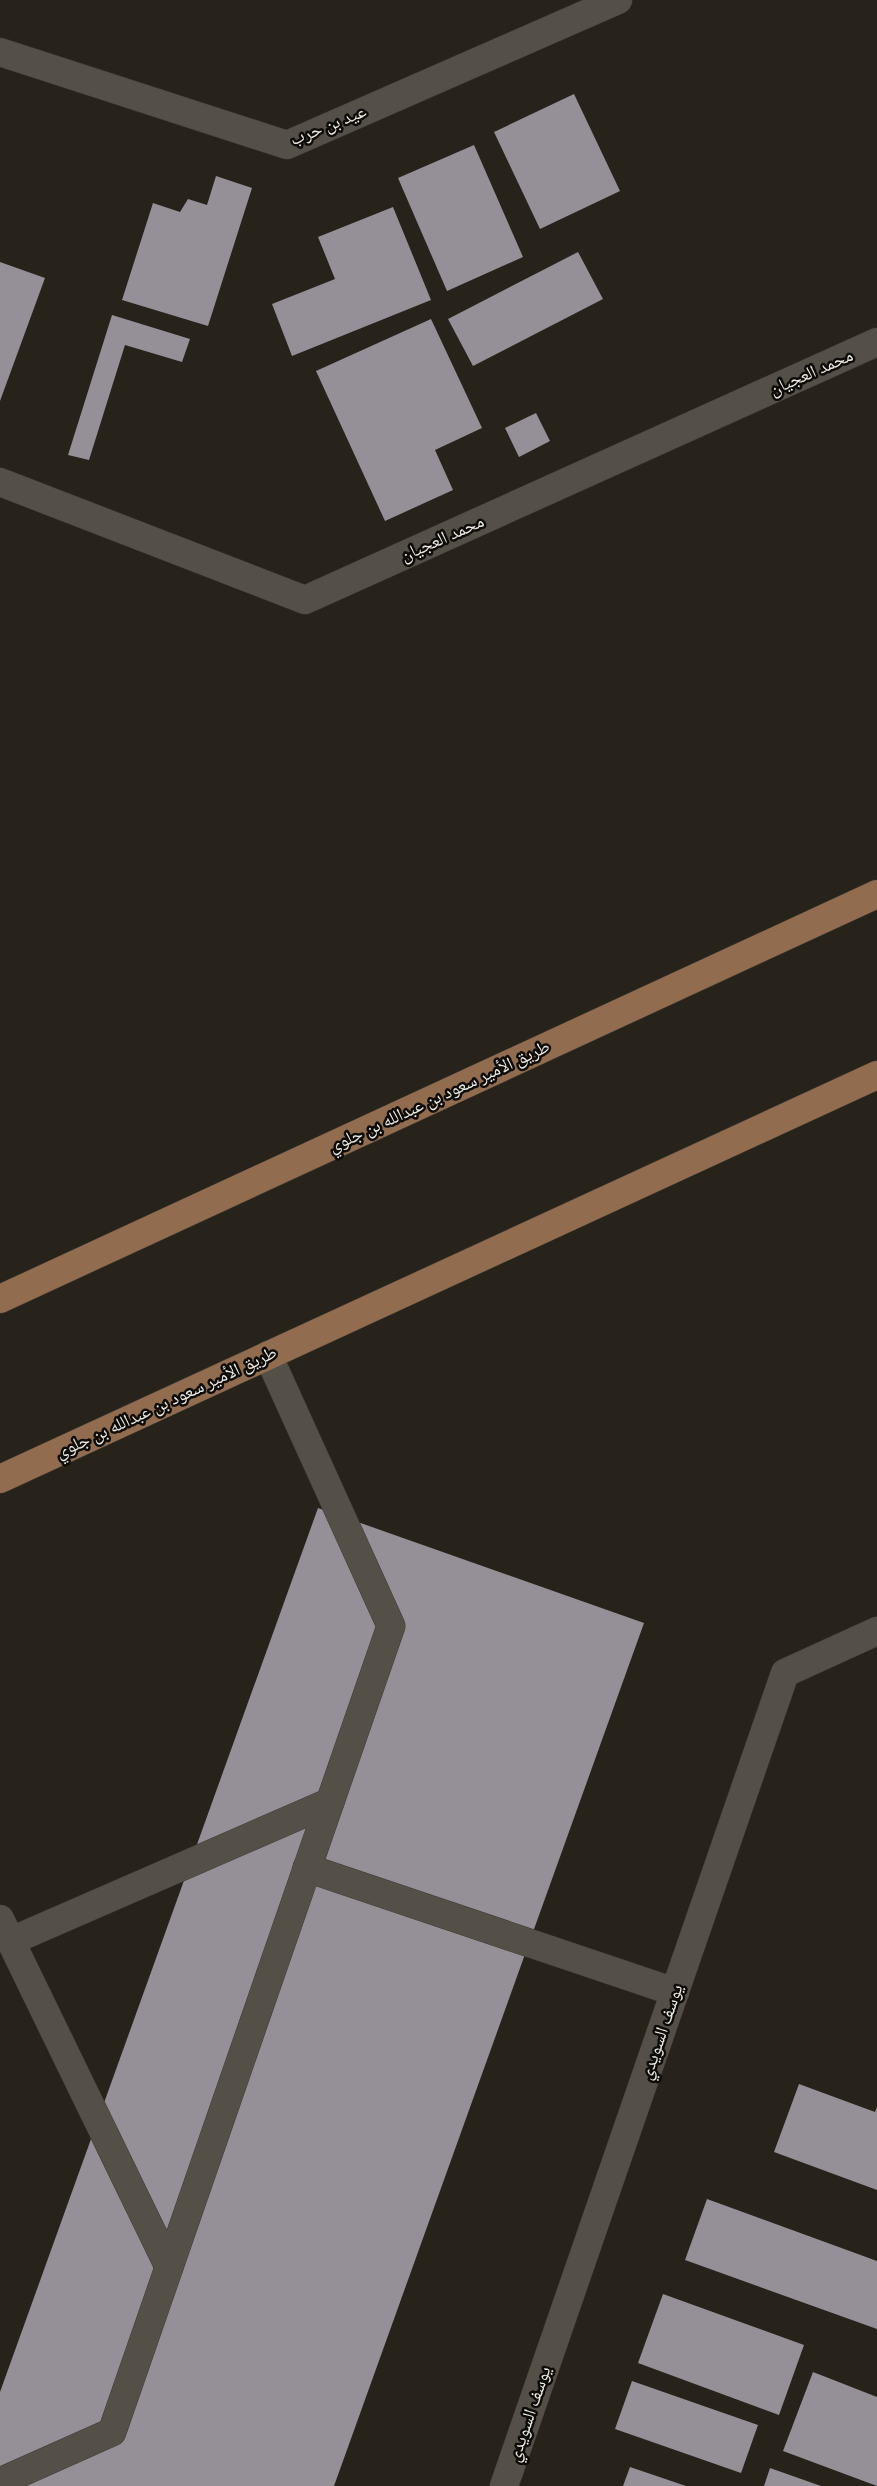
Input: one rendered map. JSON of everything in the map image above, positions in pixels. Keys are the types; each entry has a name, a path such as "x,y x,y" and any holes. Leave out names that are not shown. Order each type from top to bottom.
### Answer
{"main road":[{"name":"طريق الأمير سعود بن عبدالله بن جلوي","path":"0,1299 877,894"},
{"name":"طريق الأمير سعود بن عبدالله بن جلوي","path":"0,1479 877,1075"}],"street":[{"name":"عيد بن حرب","path":"0,52 287,145 618,0"},
{"name":"محمد العجيان","path":"0,482 305,600 877,342"},
{"path":"0,2482 112,2432 391,1626 268,1355"},
{"name":"يوسف السويدي","path":"504,2486 785,1673 877,1631"},
{"path":"169,2267 5,1930 330,1802"},
{"path":"307,1868 675,1992"}],"building":[{"path":"574,94 620,191 540,229 494,132"},
{"path":"474,145 523,257 447,291 398,178"},
{"path":"216,176 252,188 208,326 122,300 153,203 180,212 188,199 207,205"},
{"path":"393,207 431,300 292,356 272,304 335,279 318,237"},
{"path":"578,252 603,299 473,366 448,319"},
{"path":"0,262 45,278 0,401"},
{"path":"112,315 190,339 182,362 125,345 89,460 68,455"},
{"path":"431,319 482,428 435,450 453,490 385,521 316,371"},
{"path":"536,413 550,441 519,457 505,428"},
{"path":"318,1508 644,1623 334,2486 0,2486 0,2392"},
{"path":"799,2084 875,2112 877,2107 877,2190 774,2152"},
{"path":"707,2199 877,2261 877,2329 685,2260"},
{"path":"663,2294 804,2345 779,2415 638,2363"},
{"path":"813,2372 877,2397 877,2486 783,2451"},
{"path":"632,2381 758,2425 741,2473 615,2429"},
{"path":"630,2467 686,2486 623,2486"},
{"path":"770,2468 821,2486 764,2486"}]}
